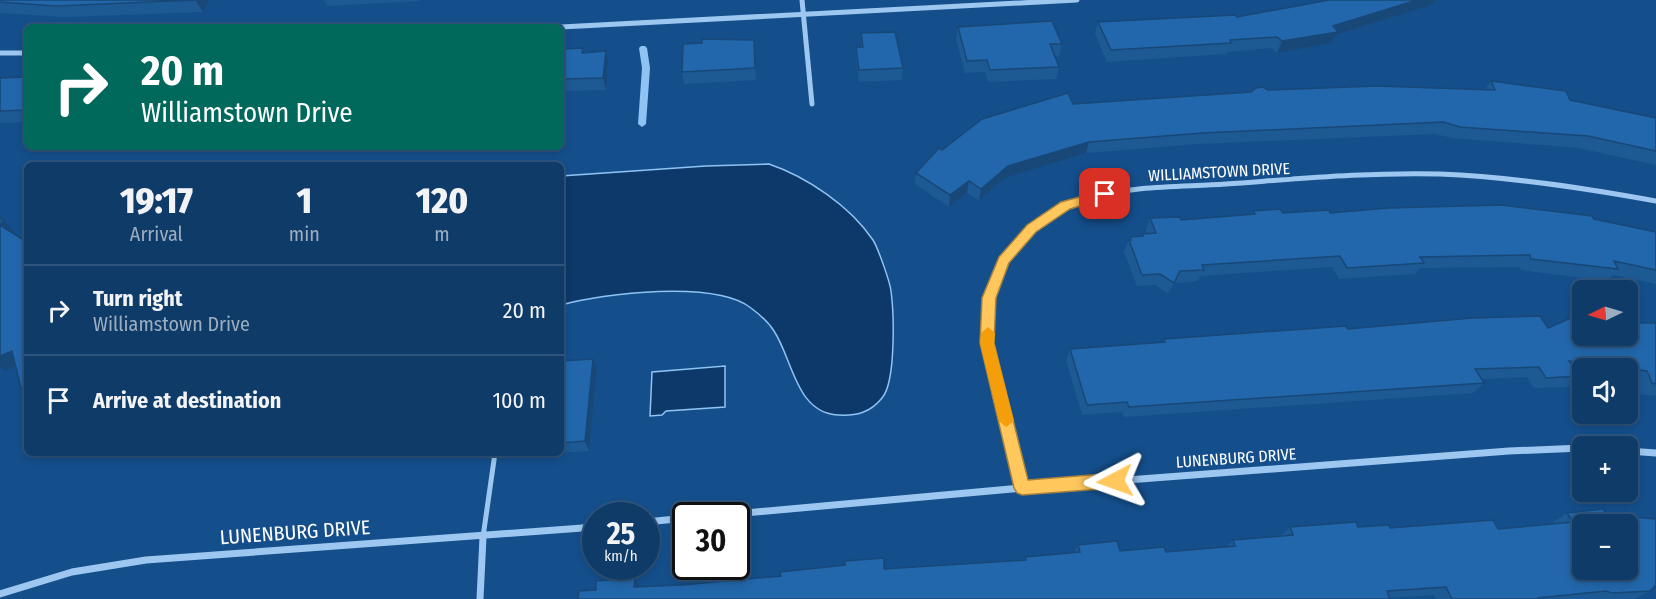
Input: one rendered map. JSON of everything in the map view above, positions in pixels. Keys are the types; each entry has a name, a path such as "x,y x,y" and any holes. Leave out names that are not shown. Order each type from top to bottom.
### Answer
{"street":[{"path":"802,0 812,104"},
{"path":"564,27 1077,0"},
{"path":"0,53 24,53"},
{"name":"WILLIAMSTOWN DRIVE","path":"1022,488 987,343 989,298 1004,261 1031,229 1065,205 1120,191 1407,174 1475,176 1563,184 1656,201"},
{"name":"LUNENBURG DRIVE","path":"750,513 1022,488 1509,451 1572,448"},
{"path":"1638,452 1656,453"},
{"name":"LUNENBURG DRIVE","path":"0,594 94,568 177,556 483,537 582,528"},
{"path":"480,599 483,537"}],"lane":[{"path":"483,537 495,456"}],"water":[{"path":"769,164 783,170 813,185 840,204 873,240 881,257 891,291 893,331 892,363 887,390 873,407 851,415 838,415 824,412 813,405 797,383 772,328 751,308 735,299 712,294 659,292 603,296 564,304 564,176"},
{"path":"725,366 725,407 666,411 662,415 650,416 652,372"}],"building":[{"path":"0,0 195,0 56,6 0,2"},
{"path":"1329,0 1417,0 1333,26 1338,32 1282,41 1277,37 1230,40 1231,43 1111,50 1098,22 1235,15 1237,17"},
{"path":"1052,21 1062,44 1050,44 1059,67 990,70 987,60 967,61 958,27"},
{"path":"895,32 903,68 859,70 856,47 863,47 861,33"},
{"path":"702,39 754,40 755,68 682,72 683,44 702,43"},
{"path":"583,48 582,53 606,51 603,78 564,79 564,49"},
{"path":"24,77 24,110 0,111 0,78"},
{"path":"1491,81 1566,91 1570,100 1656,118 1656,151 1588,136 1460,127 1443,122 1202,133 1089,142 1008,166 981,189 969,181 950,195 916,173 939,148 942,150 982,119 1068,93 1073,104 1251,92 1263,87 1268,90 1376,86 1495,90"},
{"path":"1501,205 1592,216 1594,219 1656,232 1656,270 1614,261 1618,269 1531,259 1530,255 1420,257 1424,263 1347,268 1340,256 1202,265 1204,270 1180,271 1174,283 1160,274 1142,275 1129,240 1131,240 1130,237 1156,233 1150,218 1180,217 1181,220 1255,214 1253,211 1280,209 1283,213 1329,210 1330,213 1388,208"},
{"path":"0,217 3,220 1,226 24,240 24,386 21,388 12,351 0,356"},
{"path":"1540,316 1548,328 1572,317 1572,346 1638,346 1638,322 1656,323 1656,384 1652,383 1647,371 1638,370 1638,358 1572,358 1572,361 1569,361 1572,366 1572,376 1546,378 1539,367 1475,369 1484,383 1129,407 1127,402 1087,405 1070,349 1165,342 1164,339 1346,326 1348,329 1472,318"},
{"path":"593,359 585,441 564,443 564,361"},
{"path":"1603,509 1606,514 1572,514 1572,520 1567,513"},
{"path":"1638,518 1656,519 1656,585 1650,591 1612,593 1606,591 1538,599 1452,599 1446,587 1387,591 1390,599 578,599 579,591 596,590 596,581 635,580 634,587 750,580 781,576 780,572 845,565 845,561 884,558 884,569 1026,560 1025,557 1080,552 1078,545 1117,541 1120,551 1164,547 1166,552 1235,546 1233,540 1293,535 1290,527 1356,522 1358,527 1389,525 1390,528 1493,520 1498,529 1572,522 1572,580 1638,580"}],"waterway":[{"path":"642,124 646,68 643,48"}],"slow traffic":[{"path":"988,333 987,343 1006,421"}],"route":[{"path":"1105,194 1065,205 1047,216 1031,229 1004,261 989,298 987,343 1022,488 1115,481"}]}
